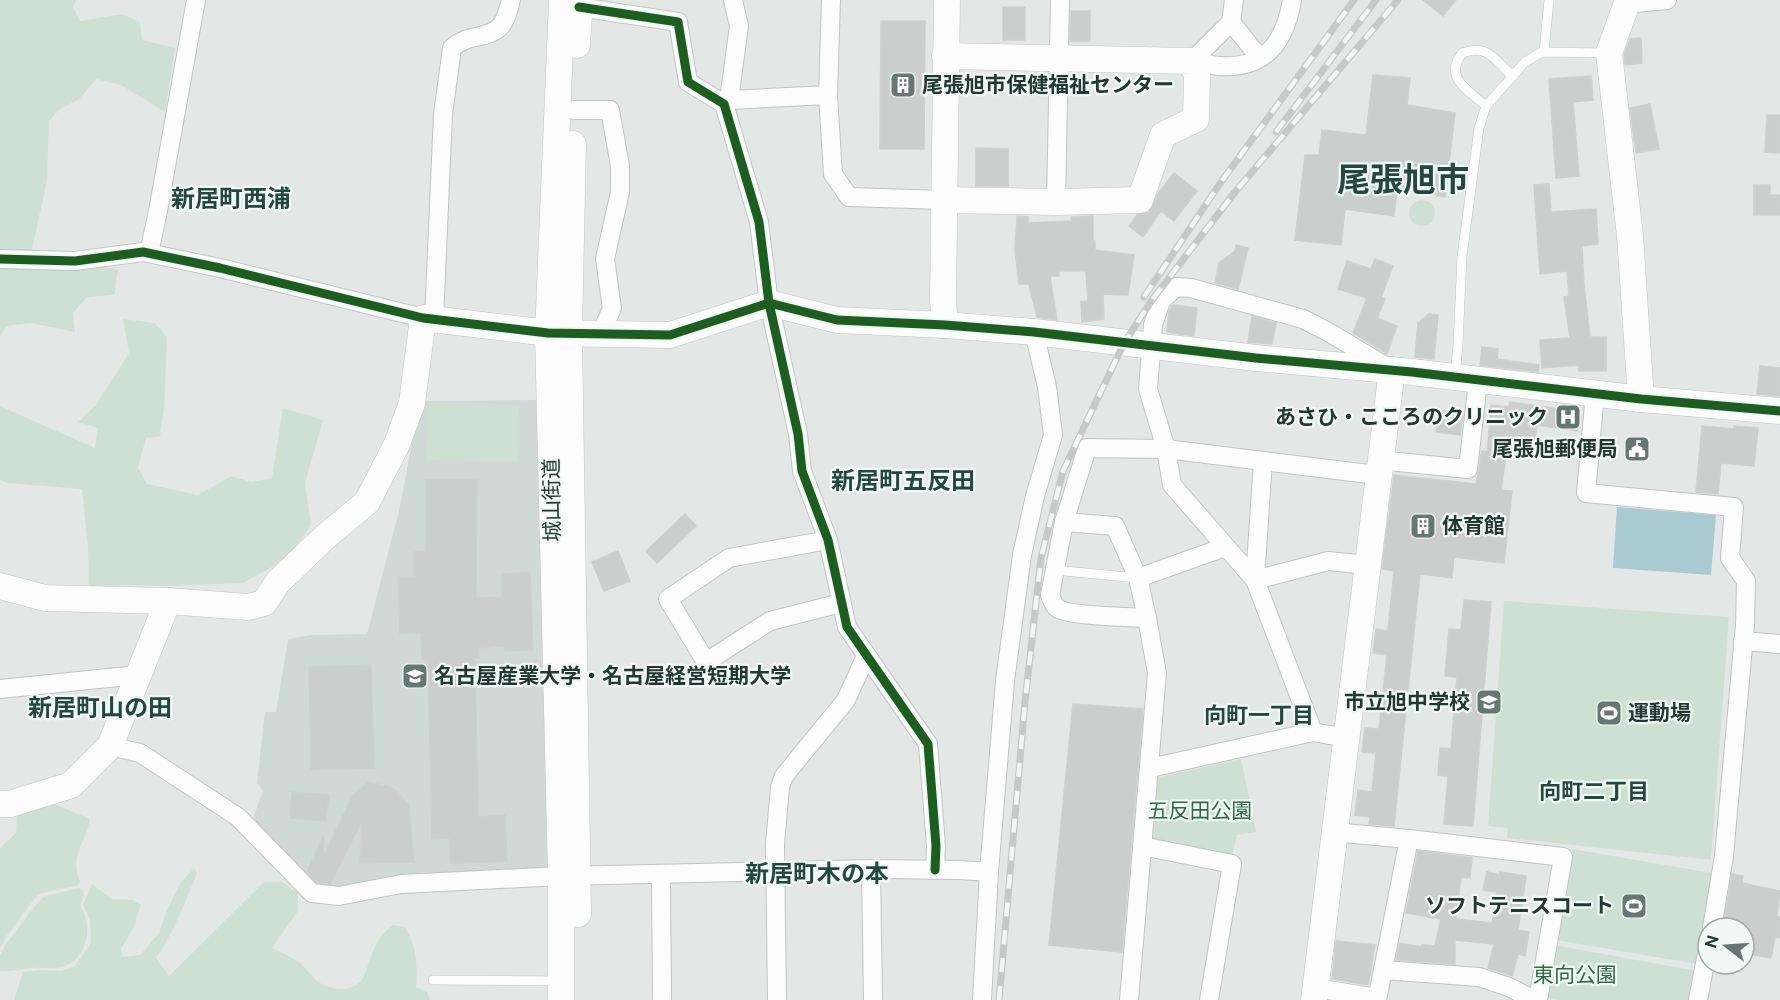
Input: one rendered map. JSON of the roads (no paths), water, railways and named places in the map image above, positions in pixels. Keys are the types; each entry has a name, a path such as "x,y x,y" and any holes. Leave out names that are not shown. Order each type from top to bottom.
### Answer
{"street":[{"path":"149,253 196,0"},
{"path":"0,586 45,598 168,601 249,607 264,603 278,582 325,537 367,502 397,444 412,403 428,319 443,114 452,48 462,40 496,30 505,20 511,0"},
{"path":"733,0 739,26 727,102 759,222 769,303 798,434 802,471 828,540 846,627 928,744 936,846 935,870"},
{"path":"831,0 828,95 833,174 849,197 1056,202 1140,200 1163,135 1196,119 1197,76 1192,61"},
{"path":"945,325 943,301 946,0"},
{"path":"1056,202 1057,57 1060,0"},
{"path":"1192,61 1231,22 1234,0"},
{"path":"945,56 1192,61 1220,66 1251,64 1277,44 1289,18 1292,0"},
{"path":"1641,399 1630,236 1609,53 1627,2 1667,0"},
{"path":"573,2 678,22 688,82 727,102 828,95"},
{"name":"城山街道","path":"559,333 574,110 573,2"},
{"name":"城山街道","path":"566,994 570,876 559,333 573,2"},
{"path":"1231,22 1259,57"},
{"path":"574,110 609,110 620,166 620,192 605,259 612,308 601,334"},
{"path":"0,259 75,261 142,252 428,319 559,333 670,334 769,303 837,320 1034,332 1641,399 1780,411"},
{"path":"1313,732 1255,580 1173,485 1166,449 1148,389 1153,326 1161,301 1176,287 1191,288 1303,318 1392,370"},
{"path":"982,1000 989,872 1005,681 1022,555 1035,496 1053,435 1047,387 1034,332"},
{"path":"1392,370 1333,832 1315,994 1377,999 1409,839"},
{"path":"1148,618 1062,610 1052,602 1050,595 1064,522 1087,448 1166,449 1263,461 1378,468 1468,469 1466,379"},
{"path":"1595,393 1586,493 1734,507 1730,558 1746,581 1724,856 1714,916"},
{"path":"1255,580 1263,461"},
{"path":"1064,522 1115,526 1138,578 1148,618 1157,673 1130,1000"},
{"path":"828,540 729,558 668,599 706,662 770,621 841,603"},
{"path":"1138,578 1226,547"},
{"path":"1255,580 1328,561 1366,565"},
{"path":"0,804 10,804 71,785 110,746 168,601"},
{"path":"1743,641 1780,644"},
{"path":"777,1000 775,844 780,787 784,776 846,699 866,656"},
{"path":"0,689 138,675"},
{"path":"1150,768 1313,732 1346,738"},
{"path":"110,746 140,753 238,816 312,893 339,896 401,884 570,876 871,869 989,872"},
{"path":"1333,832 1563,857 1536,1000 1509,987 1479,977 1383,970"},
{"path":"1142,846 1232,864 1209,1000"},
{"path":"871,869 873,1000"},
{"path":"661,875 662,1000"},
{"path":"1698,1000 1703,976"}],"lane":[{"path":"1544,52 1549,0"},
{"path":"1486,106 1460,83 1455,75 1455,68 1462,53 1471,50 1486,51 1513,76"},
{"path":"1466,379 1458,345 1462,256 1479,128 1486,106 1524,62 1544,52 1609,53"},
{"path":"1054,570 1138,578"},
{"path":"433,980 566,994"}],"water":[{"path":"1617,507 1716,515 1711,575 1613,568"}],"railway":[{"path":"1144,297 1221,182 1354,0"},
{"path":"1276,132 1376,0"},
{"path":"999,1000 1025,702 1041,558 1063,471 1124,343 1152,300 1235,192 1398,0"}],"place":[{"name":"尾張旭市保健福祉センター","path":"903,85"},
{"name":"あさひ・こころのクリニック","path":"1568,417"},
{"name":"尾張旭郵便局","path":"1637,449"},
{"name":"体育館","path":"1423,526"},
{"name":"名古屋産業大学・名古屋経営短期大学","path":"415,676"},
{"name":"市立旭中学校","path":"1489,702"},
{"name":"運動場","path":"1609,713"},
{"name":"ソフトテニスコート","path":"1634,906"}],"district":[{"name":"尾張旭市","path":"1403,179"},
{"name":"新居町西浦","path":"231,199"},
{"name":"新居町五反田","path":"903,481"},
{"name":"新居町山の田","path":"100,708"},
{"name":"向町一丁目","path":"1259,715"},
{"name":"向町二丁目","path":"1594,791"},
{"name":"新居町木の本","path":"817,874"}],"park label":[{"name":"五反田公園","path":"1200,811"},
{"name":"東向公園","path":"1575,975"}]}
